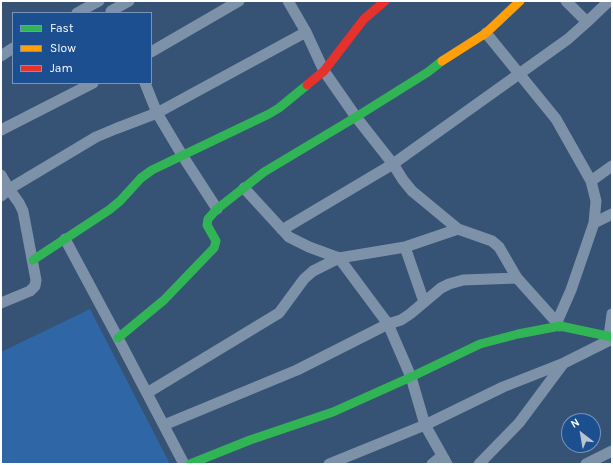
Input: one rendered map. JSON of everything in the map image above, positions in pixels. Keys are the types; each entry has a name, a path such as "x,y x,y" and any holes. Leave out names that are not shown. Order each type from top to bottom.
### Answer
{"street":[{"path":"79,12 99,1"},
{"path":"105,1 111,12 129,1"},
{"path":"152,51 239,1"},
{"path":"288,1 306,32 324,71 356,117 412,191 458,229 492,241 499,247 517,278 558,324"},
{"path":"33,260 109,210 152,170 279,108 324,71 364,19 385,1"},
{"path":"118,338 164,300 214,248 216,242 207,225 208,219 217,209 264,172 428,72 486,33 520,1"},
{"path":"566,1 587,22"},
{"path":"282,230 393,164 568,39 608,1"},
{"path":"5,192 96,137 157,112 306,32"},
{"path":"486,33 556,119 591,181 596,201 594,223 572,290 558,324"},
{"path":"1,56 12,49"},
{"path":"1,130 91,84"},
{"path":"145,84 157,112 182,155 217,209"},
{"path":"591,181 612,166"},
{"path":"1,175 5,192 19,203 23,211 36,280 35,286 30,291 1,303"},
{"path":"244,188 288,237 309,247 339,258 388,324 411,377 425,425 445,460 432,464"},
{"path":"594,223 612,214"},
{"path":"147,393 279,313 304,279 313,271 339,258 405,247 458,229"},
{"path":"65,239 184,464"},
{"path":"405,247 424,302"},
{"path":"164,425 297,370 388,324 401,320 441,288 462,280 517,278"},
{"path":"611,338 612,314"},
{"path":"190,464 250,440 333,412 480,344 558,324 611,338"},
{"path":"329,464 425,425 503,387 564,363 611,338"},
{"path":"479,464 519,423 564,363"},
{"path":"586,464 610,456"}],"shaded area":[{"path":"90,309 170,464 1,464 1,352"}],"traffic: fast":[{"path":"118,338 164,300 214,248 216,241 207,225 208,219 217,209 264,172 356,117 428,72 442,61"},
{"path":"33,260 109,210 120,201 141,178 152,170 269,114 279,108 307,85"},
{"path":"190,464 250,440 333,412 480,344 518,334 560,326 612,337"}],"traffic: slow":[{"path":"442,61 486,33 520,1"}],"traffic: jam":[{"path":"307,85 324,71 364,19 385,1"}]}
